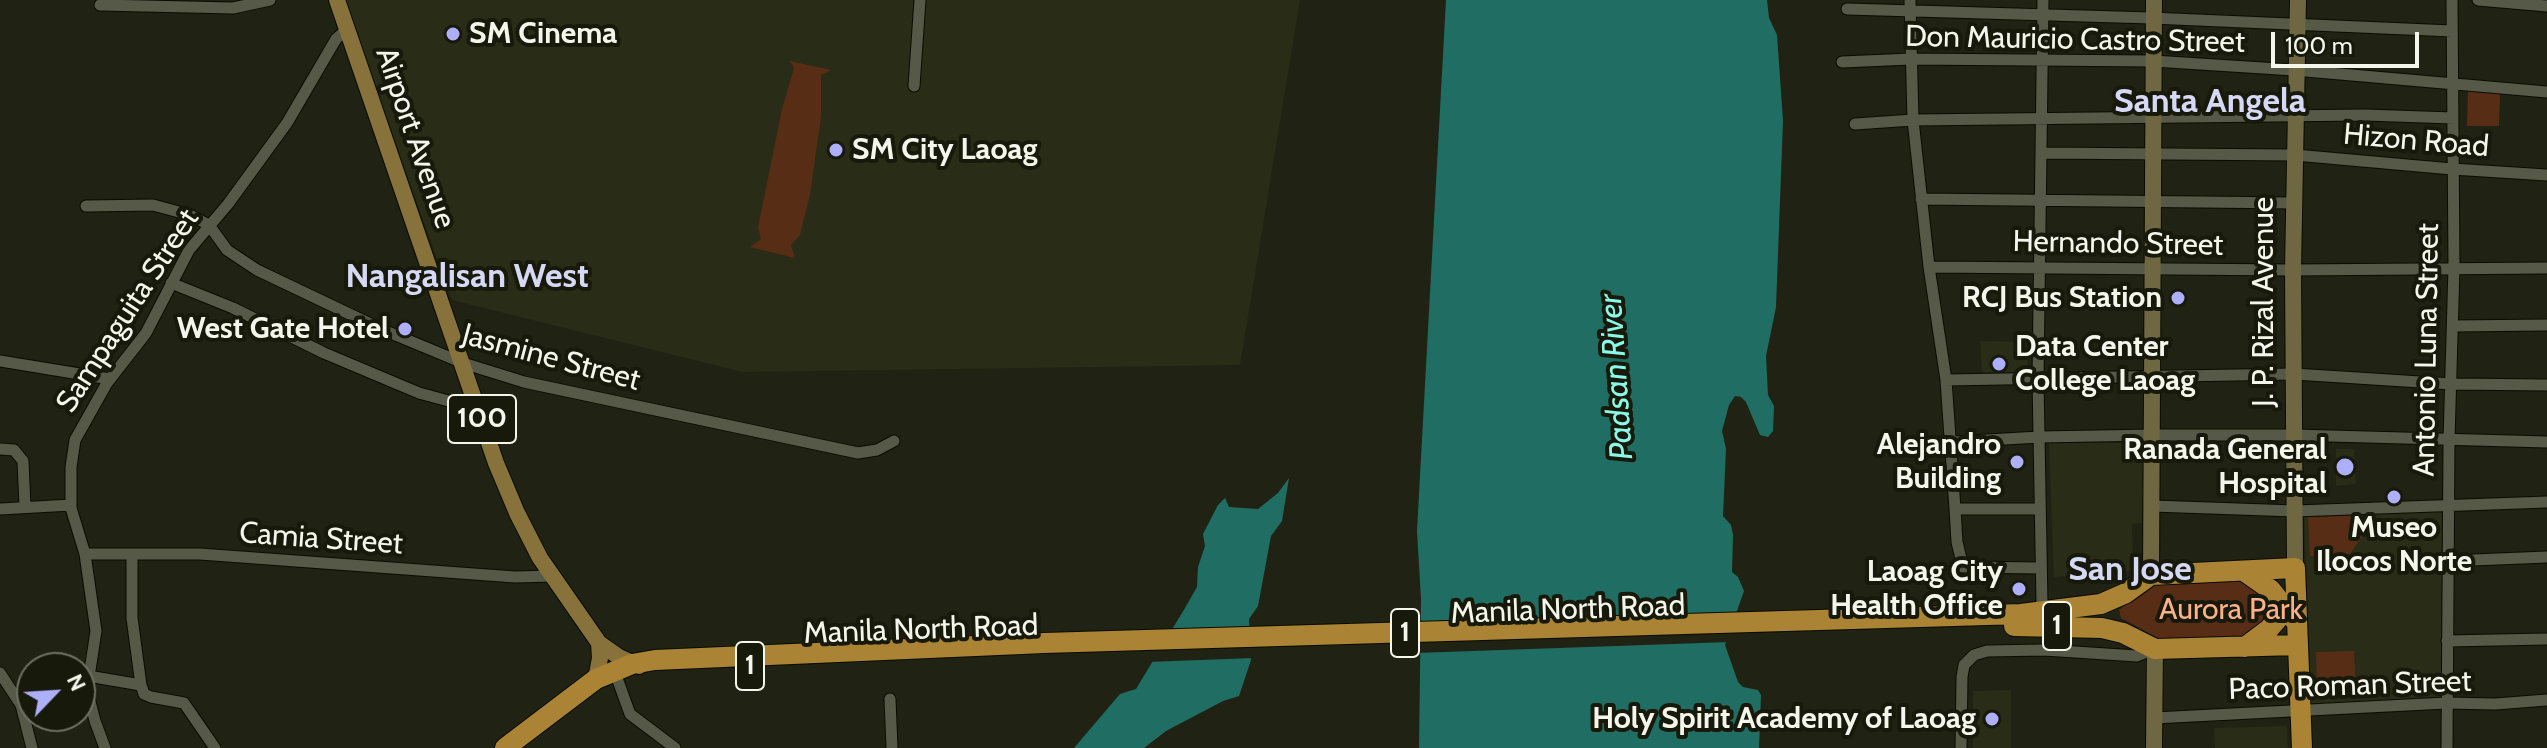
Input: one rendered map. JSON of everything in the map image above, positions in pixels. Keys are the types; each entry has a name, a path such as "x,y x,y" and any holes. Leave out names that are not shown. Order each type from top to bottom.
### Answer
{"highway":[{"path":"2151,575 2295,568"},
{"name":"J. P. Rizal Avenue","path":"2295,568 2293,610 2302,748"},
{"path":"2244,571 2293,610 2245,647"},
{"name":"Manila North Road","path":"1954,622 2088,608 2126,593 2151,575"},
{"name":"Manila North Road","path":"617,675 856,656 1954,622 2094,627 2123,633 2155,649 2297,645"},
{"path":"505,748 617,675"}],"main road":[{"name":"Airport Avenue","path":"337,0 496,463 540,558 603,642 617,675"},
{"path":"2151,575 2154,0"},
{"name":"J. P. Rizal Avenue","path":"2295,568 2293,270 2298,0"},
{"name":"Airport Avenue","path":"572,601 588,628 603,642 630,653 617,675"},
{"path":"603,642 600,658 617,675"},
{"path":"2154,748 2155,649"}],"street":[{"path":"100,5 233,8 270,0"},
{"path":"914,86 920,0"},
{"path":"2042,604 2038,379 2043,0"},
{"name":"Antonio Luna Street","path":"2447,748 2448,506 2454,267 2452,0"},
{"path":"2478,0 2547,6"},
{"path":"1910,6 1913,120 1929,267 1946,380 1960,563 1963,567 2041,568"},
{"path":"1847,9 1910,6 2042,15 2452,31"},
{"name":"Sampaguita Street","path":"94,652 96,631 85,554 71,505 75,440 110,379 146,333 189,250 228,204 287,123 336,39 347,29"},
{"name":"Don Mauricio Castro Street","path":"1842,62 1911,59 2153,61 2547,92"},
{"path":"1855,124 1913,120 2295,116 2453,118"},
{"name":"Hizon Road","path":"2041,153 2295,155 2547,175"},
{"path":"1921,199 2294,203"},
{"name":"Jasmine Street","path":"86,206 153,205 190,215 209,225 227,250 257,270 381,329 463,363 524,382 858,453 877,450 894,441"},
{"name":"Hernando Street","path":"1929,267 2293,270 2547,268"},
{"path":"171,283 419,393 478,409"},
{"path":"2453,326 2547,325"},
{"path":"0,361 110,379"},
{"path":"1946,380 2294,374 2452,384 2547,385"},
{"path":"1919,444 2153,435 2295,435 2547,442"},
{"path":"0,449 14,450 23,461 25,507"},
{"path":"2152,506 2295,511 2547,502"},
{"path":"0,509 71,505"},
{"path":"1955,509 2040,509"},
{"name":"Camia Street","path":"85,554 200,554 515,577 554,576"},
{"path":"132,554 132,618 144,694 184,703 215,748"},
{"path":"2448,561 2547,557"},
{"path":"2043,629 2044,650"},
{"path":"2447,641 2547,639"},
{"path":"1961,748 1962,677 1966,662 1987,651 2044,650 2137,656 2155,649"},
{"path":"0,673 21,705 32,748"},
{"path":"617,675 630,714 675,748"},
{"path":"96,677 141,685"},
{"path":"890,699 892,748"},
{"name":"Paco Roman Street","path":"2154,718 2547,700"},
{"name":"Sampaguita Street","path":"96,723 105,748"}],"shaded area":[{"name":"SM City Laoag","path":"343,0 1300,0 1240,365 742,372 452,300"},
{"path":"1980,341 2025,342 2029,372 1982,372"},
{"path":"2049,443 2145,443 2146,522 2132,524 2133,571 2054,577"},
{"name":"Ranada General Hospital","path":"2336,449 2354,449 2356,484 2336,486"},
{"path":"2304,512 2443,512 2446,703 2311,707"},
{"name":"Holy Spirit Academy of Laoag","path":"2011,690 2011,748 1973,748 1973,691"},
{"path":"2287,726 2288,748 2215,748 2214,728"}],"green space":[{"path":"790,61 831,70 821,75 821,117 810,195 800,235 791,245 795,258 750,247 761,239 758,227 782,109 794,68"},
{"path":"2468,91 2500,93 2499,126 2467,126"},
{"path":"2363,515 2363,535 2350,554 2310,556 2308,517"},
{"name":"Aurora Park","path":"2242,575 2263,596 2263,619 2248,639 2166,642 2121,618 2119,610 2155,583"},
{"path":"2354,651 2356,692 2317,693 2316,652"}],"water":[{"name":"Padsan River","path":"1446,0 1767,0 1769,18 1777,35 1783,121 1776,307 1766,356 1768,395 1774,406 1773,431 1768,437 1760,435 1746,402 1735,396 1729,405 1722,431 1726,449 1723,516 1731,525 1733,535 1732,572 1738,577 1744,591 1725,645 1738,682 1743,687 1758,690 1761,695 1759,748 1419,748 1421,599 1417,531"},
{"path":"1289,478 1282,521 1271,536 1258,606 1249,619 1251,660 1239,696 1223,701 1166,731 1144,748 1074,748 1120,694 1136,689 1185,608 1197,587 1198,567 1205,546 1203,534 1218,505 1225,498 1229,507 1258,509 1278,493"}],"pier":[{"path":"1739,613 1730,642 1416,653 1417,624"},
{"path":"1253,630 1254,658 1147,662 1165,633"}],"place":[{"name":"SM Cinema","path":"453,34"},
{"name":"SM City Laoag","path":"836,150"},
{"name":"RCJ Bus Station","path":"2178,298"},
{"name":"West Gate Hotel","path":"405,329"},
{"name":"Data Center College Laoag","path":"1999,364"},
{"name":"Alejandro Building","path":"2017,462"},
{"name":"Ranada General Hospital","path":"2345,467"},
{"name":"Museo Ilocos Norte","path":"2394,497"},
{"name":"Laoag City Health Office","path":"2019,589"},
{"name":"Holy Spirit Academy of Laoag","path":"1992,719"}],"district":[{"name":"Santa Angela","path":"2210,102"},
{"name":"Nangalisan West","path":"467,277"},
{"name":"San Jose","path":"2130,570"}]}
